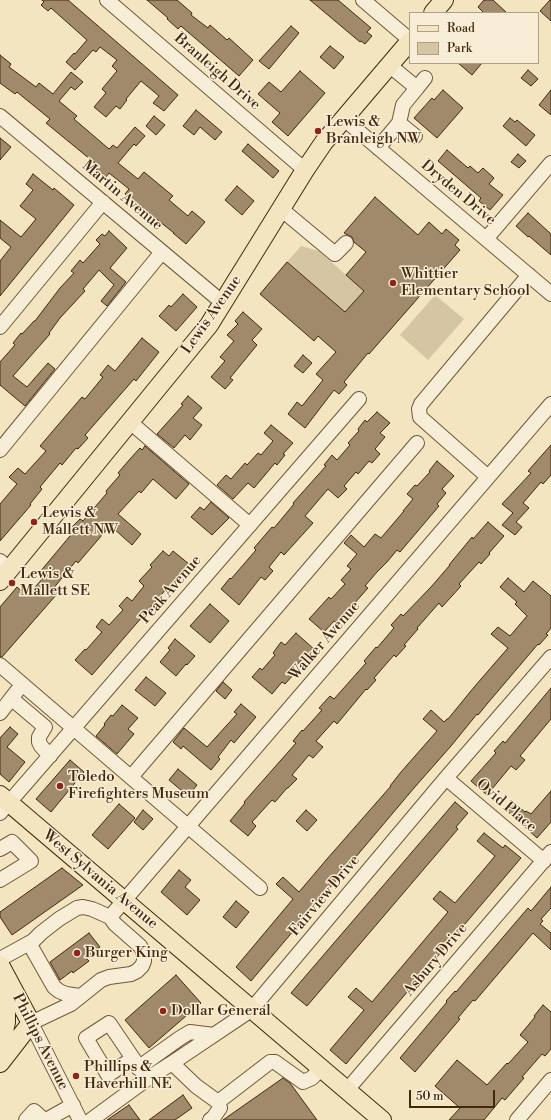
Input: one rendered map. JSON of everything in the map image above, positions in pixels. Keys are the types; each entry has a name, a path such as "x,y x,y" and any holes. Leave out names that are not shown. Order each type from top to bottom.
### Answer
{"main road":[{"path":"435,12 444,0"},
{"name":"Lewis Avenue","path":"3,570 130,422 209,325 324,142 409,41"},
{"name":"West Sylvania Avenue","path":"3,804 124,900 382,1120"},
{"name":"Phillips Avenue","path":"0,965 31,1023"},
{"path":"0,974 6,1014 3,1036 0,1041"},
{"path":"0,1062 31,1023"}],"street":[{"name":"Branleigh Drive","path":"107,0 305,170"},
{"path":"363,0 409,39"},
{"path":"378,148 399,123 403,105 421,83 389,65"},
{"name":"Martin Avenue","path":"0,116 223,303"},
{"name":"Dryden Drive","path":"344,119 551,294"},
{"path":"399,123 415,136"},
{"path":"486,239 551,162"},
{"path":"0,327 103,202"},
{"path":"281,209 335,254 346,244"},
{"path":"0,450 162,252"},
{"path":"488,476 420,417 419,409 421,404 529,275"},
{"name":"Peak Avenue","path":"3,804 50,756 359,399"},
{"name":"Walker Avenue","path":"110,917 551,404"},
{"path":"130,422 250,525"},
{"path":"131,777 417,443"},
{"name":"Fairview Drive","path":"91,1120 139,1069 172,1063 252,1010 446,778 551,657"},
{"path":"0,666 260,888"},
{"path":"0,713 23,685"},
{"path":"12,699 45,727"},
{"path":"50,756 41,746 39,737 45,727 62,718"},
{"name":"Ovid Place","path":"446,778 547,856"},
{"path":"0,849 12,842 31,861 0,880"},
{"name":"Asbury Drive","path":"347,1090 547,856"},
{"path":"0,959 33,941 59,919 77,908 83,907 92,908 110,917 115,924 140,946 143,951 144,961 142,966 137,971 131,974 109,977 101,980 71,1004 31,1023"},
{"path":"30,943 54,988 66,994 80,996"},
{"name":"Phillips Avenue","path":"31,1023 80,1120"},
{"path":"139,1069 190,1032 214,1035"},
{"path":"218,1102 270,1062 275,1062 303,1082 312,1078 321,1068"},
{"path":"172,1063 196,1086 218,1102 220,1108 210,1120"},
{"path":"518,1120 551,1080"},
{"path":"26,1120 34,1111 45,1120 73,1105"}],"green space":[{"path":"301,246 319,251 364,291 345,312 287,262"},
{"path":"435,295 464,319 428,360 400,335"}],"building":[{"path":"42,0 68,0 178,95 164,111 153,103 159,96 141,81 120,109 116,106 106,117 94,107 106,93 102,89 117,71 112,66 117,60 100,47 96,52 93,50 75,70 66,62 87,40 51,8 48,11 41,5 44,2"},
{"path":"147,0 177,0 192,13 191,15 208,28 210,25 227,40 229,38 253,60 239,76 181,26 178,29 167,19 168,18"},
{"path":"310,0 338,0 371,28 367,32 372,36 365,44 361,41 360,42"},
{"path":"484,0 493,0 506,12 483,12 478,7"},
{"path":"551,0 551,21 540,11"},
{"path":"291,26 299,33 269,69 259,61"},
{"path":"330,46 344,57 334,69 320,57"},
{"path":"0,55 11,64 9,67 36,87 39,83 53,94 71,72 83,82 75,90 71,87 59,101 77,116 74,119 109,149 113,145 117,148 135,127 145,136 136,146 134,144 118,163 138,179 144,172 173,196 169,200 188,216 192,211 205,222 186,244 125,194 129,189 109,173 106,177 93,167 96,164 46,123 50,119 17,92 15,94 0,83"},
{"path":"459,64 481,64 472,75"},
{"path":"528,70 538,79 531,86 521,78"},
{"path":"300,71 325,93 288,136 272,122 280,113 258,94 269,82 281,92"},
{"path":"443,90 463,108 437,138 414,118 432,98 434,100"},
{"path":"551,90 551,115 539,105"},
{"path":"196,110 222,132 215,140 200,127 194,135 183,126"},
{"path":"154,116 165,125 156,135 146,126"},
{"path":"510,118 515,122 517,120 535,135 526,146 503,126"},
{"path":"0,138 11,147 0,160"},
{"path":"248,144 279,171 273,178 242,151"},
{"path":"447,150 468,168 470,166 478,173 483,168 494,178 489,184 503,195 490,210 479,201 481,198 438,161"},
{"path":"518,154 526,161 519,168 511,162"},
{"path":"33,174 53,190 54,188 74,205 0,296 0,261 11,247 0,238 0,220 21,237 36,219 20,206 33,190 26,184"},
{"path":"237,186 254,201 242,215 225,200"},
{"name":"Whittier Elementary School","path":"375,197 418,235 429,222 442,234 446,229 459,240 455,245 460,250 369,354 368,353 344,382 347,385 339,394 334,390 305,428 288,414 297,402 302,406 323,380 316,374 336,352 318,336 314,341 260,294 287,262 345,312 364,291 346,275 366,252 354,242 352,237 344,233"},
{"path":"528,213 551,234 551,255 516,226"},
{"path":"109,231 127,248 110,268 126,282 107,306 101,301 114,285 99,270 83,289 85,291 60,318 49,333 50,334 13,376 27,387 48,363 55,369 25,406 0,385 0,362 15,345 13,343 21,333 22,334 35,321 60,288 74,273 71,271 80,260 83,263 100,244 96,240 102,234 105,236"},
{"path":"183,294 197,307 176,331 159,316 169,305 171,307"},
{"path":"243,312 262,329 252,340 257,345 230,378 233,380 225,389 211,377 225,361 220,357 234,341 227,335 238,324 235,321"},
{"path":"142,338 159,352 136,381 134,379 85,435 88,438 78,449 76,448 62,465 60,463 40,487 42,489 30,504 31,505 0,541 0,504 17,484 9,477 18,468 25,474 46,451 40,446 82,397 85,399 103,377 100,375 108,365 115,371"},
{"path":"303,355 312,363 303,373 294,366"},
{"path":"188,396 202,408 193,418 202,425 190,440 185,435 174,448 157,434 183,405 181,404"},
{"path":"377,412 390,423 380,433 385,437 375,449 380,454 372,463 369,461 358,474 356,472 344,486 347,489 338,498 328,489 305,516 313,523 284,555 281,552 269,567 273,571 265,580 261,577 239,605 221,589 256,550 254,548 272,527 274,528 294,504 293,503 326,466 324,465 332,455 337,460 350,445 348,443 359,431 358,429 365,420 367,422"},
{"path":"271,425 293,443 283,454 285,455 277,465 275,463 254,488 248,483 233,499 217,485 226,475 231,479 245,463 247,465 258,453 261,455 273,441 264,433"},
{"path":"551,445 551,475 543,484 541,482 523,503 529,508 516,522 522,527 515,535 502,525 513,513 502,504 531,473 528,471"},
{"path":"145,446 189,484 176,499 153,479 141,493 139,491 118,514 141,534 132,545 112,527 110,529 108,528 78,563 76,561 52,590 57,594 2,657 0,657 0,607 17,587 27,596 44,577 39,573 75,530 72,527 80,519 83,521 107,493 106,491 120,475 118,473 140,448 142,450"},
{"path":"437,461 454,476 442,489 446,493 437,504 439,506 400,552 397,550 377,572 365,586 368,588 337,623 334,621 324,632 309,619 329,597 331,599 345,584 341,580 351,569 347,566 357,554 344,543 351,535 364,547 375,534 381,538 413,499 407,494 430,472 429,471"},
{"path":"211,502 229,518 212,535 191,517 200,507 204,510"},
{"path":"488,522 504,536 481,564 479,562 459,584 461,586 442,607 439,603 404,645 406,646 396,657 394,655 374,678 376,680 367,690 366,689 337,724 334,721 316,741 323,747 313,758 309,755 292,775 297,779 275,802 272,800 252,822 256,826 248,836 230,821 245,803 244,802 296,743 293,741 322,710 319,708 330,696 334,699 366,663 364,661 394,628 391,625 401,614 403,616 431,587 472,537 473,539"},
{"path":"163,551 169,556 173,551 189,564 177,577 180,579 171,590 168,587 92,675 75,660 102,632 96,627 102,619 109,625 123,610 119,606 127,597 132,601 144,586 139,581 152,567 150,565"},
{"path":"508,578 524,592 533,581 551,596 551,628 546,634 548,635 539,645 538,644 478,715 477,714 251,981 236,967 293,899 276,884 283,877 299,892 437,731 423,719 431,710 444,722 448,719 508,648 491,634 498,627 510,636 527,616 515,604 517,602 500,587"},
{"path":"210,604 229,621 210,643 190,626"},
{"path":"296,633 315,650 305,660 303,658 291,672 294,674 285,684 282,682 272,694 252,677 260,668 262,670 275,655 273,653 281,642 285,645"},
{"path":"175,639 195,656 176,676 160,662 170,650 168,648"},
{"path":"146,677 166,693 155,706 135,690"},
{"path":"223,682 232,690 225,699 216,691"},
{"path":"551,688 551,719 520,756 525,760 516,770 511,766 487,795 471,781 496,753 494,751 503,741 505,743"},
{"path":"241,704 256,717 234,743 231,740 218,757 220,759 211,770 183,746 181,749 173,742 184,728 207,747 237,714 234,712"},
{"path":"122,705 138,718 128,729 134,734 117,754 96,736 111,715 113,716"},
{"path":"10,727 18,734 7,747 25,762 9,782 0,774 0,738"},
{"name":"Toledo Firefighters Museum","path":"70,760 84,772 51,812 36,799"},
{"path":"178,769 197,785 188,796 169,780"},
{"path":"551,791 551,822 537,838 505,809 512,801 525,812 526,811 531,814"},
{"path":"455,802 468,813 456,827 458,829 307,1006 291,993"},
{"path":"119,804 135,818 108,849 92,835"},
{"path":"143,810 153,819 143,830 134,822"},
{"path":"306,810 317,820 307,831 296,821"},
{"path":"484,833 503,848 505,845 521,858 346,1064 330,1050 364,1010 348,997 356,988 372,1002 448,912 433,899 440,891 455,903 495,856 477,841"},
{"path":"62,868 83,885 12,935 0,917 0,912"},
{"path":"179,870 191,880 185,887 200,900 187,915 161,892"},
{"path":"551,887 551,908 541,919 543,921 540,924 551,933 551,950 533,933 475,1001 473,1000 458,1018 460,1019 415,1072 400,1058 447,1002 446,1001 455,991 456,992 528,908 531,911"},
{"path":"236,901 249,912 236,928 223,917"},
{"name":"Burger King","path":"89,933 100,947 86,958 89,961 73,973 72,971 60,980 50,962"},
{"name":"Dollar General","path":"176,975 201,1003 149,1048 125,1020"},
{"path":"543,1005 551,1012 551,1049 545,1056 542,1054 505,1100 502,1098 484,1120 449,1120 460,1108 435,1086 457,1060 487,1085 528,1042 520,1035"},
{"path":"283,1078 290,1083 317,1120 223,1120"},
{"path":"183,1095 192,1108 175,1120 149,1120"},
{"path":"129,1105 140,1120 107,1120"}],"place":[{"name":"Lewis & Branleigh NW","path":"318,131"},
{"name":"Whittier Elementary School","path":"393,283"},
{"name":"Lewis & Mallett NW","path":"34,522"},
{"name":"Lewis & Mallett SE","path":"12,583"},
{"name":"Toledo Firefighters Museum","path":"60,786"},
{"name":"Burger King","path":"77,953"},
{"name":"Dollar General","path":"163,1011"},
{"name":"Phillips & Haverhill NE","path":"76,1076"}]}
